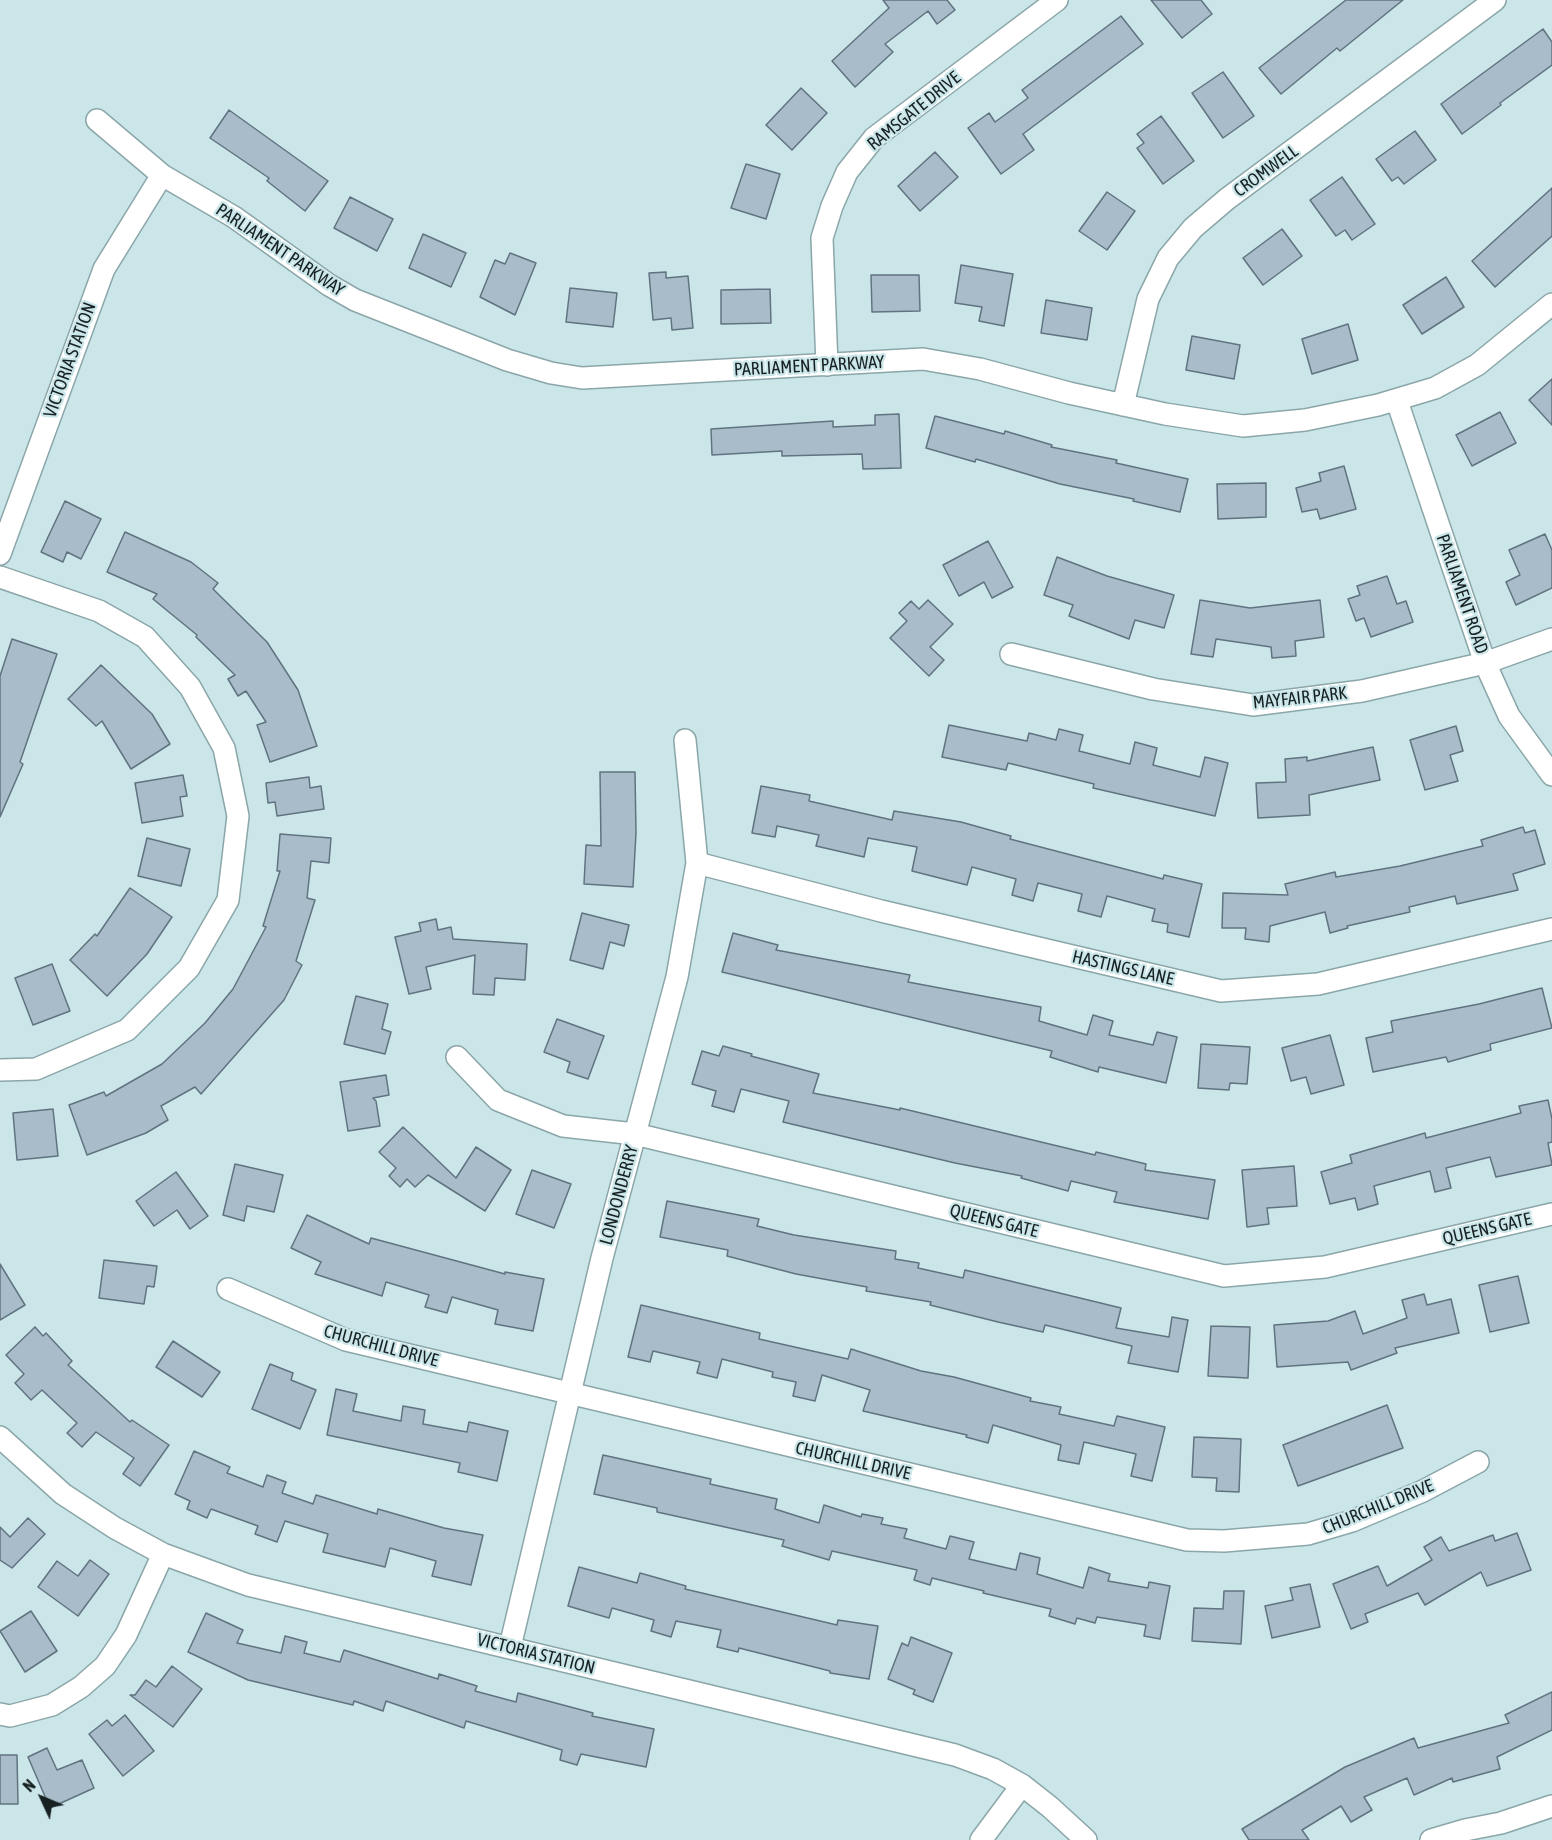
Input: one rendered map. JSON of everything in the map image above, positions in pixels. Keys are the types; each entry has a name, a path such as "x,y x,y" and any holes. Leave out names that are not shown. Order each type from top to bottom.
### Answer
{"street":[{"name":"RAMSGATE DRIVE","path":"827,365 822,238 832,206 847,172 874,138 1057,0"},
{"name":"CROMWELL","path":"1123,405 1148,299 1168,258 1193,228 1227,199 1495,0"},
{"name":"PARLIAMENT PARKWAY","path":"97,120 162,176 234,217 329,285 355,300 507,360 551,374 582,378 923,359 980,369 1123,405 1244,426 1305,420 1397,401 1435,388 1477,364 1552,304"},
{"name":"VICTORIA STATION","path":"0,554 104,269 162,176"},
{"name":"PARLIAMENT ROAD","path":"1397,401 1485,663 1509,716 1552,775"},
{"path":"0,577 99,611 146,637 190,687 224,748 238,816 228,900 189,968 127,1030 36,1069 0,1070"},
{"name":"MAYFAIR PARK","path":"1011,654 1153,689 1253,705 1362,691 1485,663 1552,639"},
{"name":"LONDONDERRY","path":"510,1647 635,1134 677,977 697,863 685,741"},
{"name":"HASTINGS LANE","path":"697,863 881,911 1221,991 1318,984 1552,930"},
{"name":"QUEENS GATE","path":"457,1057 498,1100 562,1126 635,1134 1224,1276 1325,1267 1552,1214"},
{"name":"CHURCHILL DRIVE","path":"228,1289 346,1340 1187,1540 1224,1541 1308,1534 1352,1521 1413,1496 1478,1462"},
{"name":"VICTORIA STATION","path":"0,1437 63,1494 114,1528 164,1554 248,1585 955,1755 993,1769 1022,1785 1086,1840"},
{"path":"0,1714 10,1716 52,1705 81,1688 105,1666 126,1635 164,1554"},
{"path":"981,1840 1022,1785"},
{"path":"1431,1840 1501,1823 1552,1806"}],"building":[{"path":"883,0 947,0 955,10 937,24 928,11 885,44 893,52 855,87 832,61 889,8"},
{"path":"1151,0 1201,0 1212,14 1182,38"},
{"path":"1346,0 1403,0 1340,51 1337,48 1281,94 1259,68"},
{"path":"1121,16 1143,44 1023,134 1034,150 1001,174 968,128 989,113 995,122 1028,98 1022,90"},
{"path":"1543,29 1552,42 1552,65 1462,134 1441,104"},
{"path":"1223,72 1254,116 1223,138 1192,93"},
{"path":"801,88 827,113 792,150 766,125"},
{"path":"229,110 328,181 305,211 267,181 269,178 210,138"},
{"path":"1161,116 1194,161 1163,184 1137,148 1144,143 1137,134"},
{"path":"1415,131 1436,160 1404,184 1398,177 1392,181 1376,159"},
{"path":"935,152 958,177 920,211 898,186"},
{"path":"746,164 780,174 766,219 731,208"},
{"path":"1342,177 1375,224 1352,240 1345,230 1336,236 1310,200"},
{"path":"1552,188 1552,236 1495,287 1472,261"},
{"path":"1107,192 1135,211 1107,250 1079,231"},
{"path":"350,197 393,219 377,251 334,228"},
{"path":"1282,229 1302,256 1263,285 1243,258"},
{"path":"423,234 466,253 451,287 409,268"},
{"path":"510,253 536,263 515,315 480,297 495,260 505,264"},
{"path":"961,265 1013,274 1004,326 979,321 982,307 955,303"},
{"path":"666,272 666,278 688,276 693,328 672,330 671,318 653,320 649,273"},
{"path":"871,275 919,275 920,311 872,312"},
{"path":"1446,277 1464,307 1422,334 1403,305"},
{"path":"570,288 617,293 613,327 566,322"},
{"path":"770,289 771,323 721,324 721,290"},
{"path":"1046,300 1092,308 1087,340 1041,333"},
{"path":"1348,324 1358,360 1312,374 1302,339"},
{"path":"1192,336 1240,345 1234,379 1186,370"},
{"path":"1552,379 1552,425 1529,400"},
{"path":"1500,412 1516,443 1472,466 1456,435"},
{"path":"899,414 901,468 863,469 862,454 782,456 782,451 712,455 711,429 833,421 833,427 875,425 875,415"},
{"path":"935,416 1004,434 1005,431 1052,445 1051,447 1117,460 1116,463 1188,479 1180,512 1133,501 1134,499 1060,484 976,459 975,462 926,448"},
{"path":"1344,466 1356,509 1320,519 1317,509 1302,512 1296,488 1321,481 1319,473"},
{"path":"1266,483 1266,517 1218,519 1217,484"},
{"path":"65,501 101,519 81,559 67,552 63,562 41,552"},
{"path":"125,532 191,562 218,583 213,589 267,642 298,690 317,746 270,762 257,725 266,722 246,691 238,696 228,679 235,675 196,637 197,635 153,599 157,594 107,572"},
{"path":"1545,534 1552,550 1552,588 1516,605 1506,582 1520,575 1509,550"},
{"path":"988,541 1013,587 992,598 984,582 959,596 943,565"},
{"path":"1057,557 1107,576 1174,595 1164,628 1135,620 1129,639 1069,616 1073,605 1044,595"},
{"path":"1387,576 1397,604 1406,601 1413,622 1371,637 1364,618 1356,621 1348,599 1360,595 1357,586"},
{"path":"928,600 953,624 930,647 944,660 929,676 890,638 907,621 899,613 911,601 919,609"},
{"path":"1200,600 1250,608 1320,600 1324,637 1295,641 1296,656 1272,658 1271,647 1216,639 1213,657 1191,654"},
{"path":"12,639 57,654 20,762 23,764 0,817 0,676"},
{"path":"101,665 152,714 170,744 131,769 102,721 96,726 68,699"},
{"path":"949,725 1027,741 1029,733 1056,740 1059,729 1083,735 1079,751 1130,764 1135,742 1157,748 1153,765 1200,777 1205,757 1228,763 1215,816 1093,788 1094,784 1008,763 1006,770 942,757"},
{"path":"1456,726 1463,751 1450,755 1458,781 1425,790 1410,740"},
{"path":"1373,747 1380,780 1309,795 1310,815 1258,818 1256,783 1286,782 1285,759 1307,757 1307,761"},
{"path":"600,772 635,772 636,833 633,887 584,884 586,845 601,846"},
{"path":"183,775 187,796 180,797 183,816 142,823 135,783"},
{"path":"309,777 310,788 321,786 324,809 277,816 275,802 268,803 266,783"},
{"path":"761,786 810,795 809,801 892,820 894,811 961,822 1011,836 1010,839 1163,879 1164,875 1202,884 1189,937 1167,932 1168,924 1152,921 1155,909 1107,896 1101,917 1078,911 1082,894 1038,883 1033,901 1012,895 1016,879 972,867 967,885 912,871 917,847 868,838 864,857 816,846 819,835 777,826 775,837 752,833"},
{"path":"1523,827 1525,833 1535,830 1545,864 1513,874 1518,890 1457,904 1455,896 1409,907 1410,912 1347,926 1348,928 1330,933 1325,912 1270,926 1269,942 1245,939 1246,928 1222,928 1223,893 1288,895 1285,884 1335,872 1336,877 1400,866 1483,846 1481,840"},
{"path":"280,834 331,838 329,863 311,861 307,898 315,900 296,961 302,965 284,1000 201,1094 195,1087 161,1106 168,1120 146,1133 87,1155 69,1105 104,1092 106,1096 162,1064 205,1023 233,989 266,927 263,926 280,871 277,871"},
{"path":"147,838 190,849 181,886 138,876"},
{"path":"130,888 172,917 147,954 107,996 70,960 95,934 97,936"},
{"path":"582,913 629,925 624,946 610,942 603,969 570,960"},
{"path":"436,919 438,930 451,927 453,939 527,944 525,980 495,978 494,995 473,994 475,955 426,967 431,989 409,994 395,937 421,931 419,923"},
{"path":"733,933 778,945 776,950 910,975 908,982 1041,1007 1039,1021 1087,1035 1093,1015 1113,1021 1109,1035 1153,1045 1157,1032 1177,1037 1166,1083 1099,1067 1098,1072 1050,1057 1052,1051 722,972"},
{"path":"52,964 70,1011 33,1025 15,978"},
{"path":"1542,988 1552,1028 1490,1044 1491,1050 1448,1062 1446,1057 1373,1072 1366,1038 1393,1032 1391,1021 1479,1004"},
{"path":"356,996 388,1004 382,1029 391,1032 385,1054 344,1044"},
{"path":"557,1019 604,1036 588,1079 567,1072 570,1062 544,1052"},
{"path":"1330,1035 1344,1085 1311,1094 1306,1077 1291,1081 1282,1048"},
{"path":"1201,1044 1250,1047 1247,1084 1230,1083 1229,1090 1198,1088"},
{"path":"723,1046 819,1074 813,1093 900,1110 900,1108 1095,1155 1096,1152 1146,1164 1145,1170 1215,1180 1208,1219 1114,1202 1117,1192 1071,1181 1068,1191 1021,1178 1022,1176 955,1163 783,1122 789,1101 741,1089 734,1112 712,1106 716,1091 692,1084 702,1051 719,1056"},
{"path":"386,1075 389,1095 373,1098 376,1101 380,1126 348,1131 340,1082"},
{"path":"1548,1100 1552,1119 1552,1142 1548,1143 1552,1165 1496,1177 1490,1157 1446,1168 1451,1188 1435,1192 1430,1171 1374,1186 1378,1204 1358,1210 1355,1198 1330,1204 1321,1172 1352,1163 1350,1155 1425,1133 1426,1138 1521,1113 1519,1106"},
{"path":"53,1109 58,1156 17,1160 13,1113"},
{"path":"403,1127 456,1178 476,1147 511,1170 485,1211 428,1175 415,1187 407,1179 400,1187 389,1176 396,1168 379,1152"},
{"path":"235,1164 283,1175 274,1212 247,1206 244,1221 223,1215"},
{"path":"1294,1166 1297,1206 1267,1208 1269,1224 1247,1227 1242,1170"},
{"path":"532,1170 571,1184 554,1228 516,1214"},
{"path":"176,1172 208,1216 190,1229 177,1210 154,1226 136,1201"},
{"path":"667,1201 759,1219 757,1226 794,1235 896,1251 895,1259 919,1263 918,1268 963,1278 965,1270 1121,1308 1116,1328 1169,1337 1172,1317 1188,1320 1178,1372 1128,1363 1132,1346 1045,1325 1043,1332 998,1322 930,1305 931,1302 866,1291 867,1287 796,1274 727,1256 728,1250 660,1237"},
{"path":"307,1215 369,1244 371,1238 505,1274 505,1272 544,1279 533,1331 495,1324 498,1310 452,1297 447,1313 425,1307 429,1295 386,1282 382,1296 315,1274 321,1262 291,1248"},
{"path":"104,1260 157,1266 154,1287 147,1286 144,1304 99,1298"},
{"path":"0,1264 25,1305 0,1320"},
{"path":"1518,1276 1529,1323 1490,1332 1479,1285"},
{"path":"1424,1294 1427,1305 1451,1299 1459,1333 1395,1348 1397,1353 1351,1370 1348,1362 1277,1367 1274,1325 1328,1321 1355,1311 1363,1334 1407,1318 1402,1300"},
{"path":"641,1305 760,1333 759,1339 848,1359 851,1349 921,1371 954,1377 1031,1398 1030,1401 1061,1407 1059,1414 1114,1426 1117,1416 1165,1427 1152,1481 1131,1476 1136,1454 1084,1442 1079,1464 1058,1460 1061,1445 993,1425 988,1443 966,1437 967,1435 863,1411 870,1390 822,1375 815,1401 793,1396 796,1382 772,1377 773,1372 722,1359 717,1378 697,1373 700,1362 653,1351 650,1362 628,1357"},
{"path":"1211,1326 1250,1327 1248,1378 1208,1376"},
{"path":"35,1327 43,1336 46,1333 72,1361 68,1365 130,1422 132,1420 169,1445 140,1486 123,1474 134,1458 96,1432 82,1447 67,1433 77,1423 42,1390 31,1400 15,1383 24,1374 6,1355"},
{"path":"173,1341 220,1372 202,1397 156,1367"},
{"path":"270,1364 293,1373 291,1380 316,1390 300,1429 252,1409"},
{"path":"336,1389 357,1394 353,1411 401,1421 403,1406 425,1410 423,1424 467,1432 469,1422 508,1431 497,1481 458,1472 460,1463 327,1435"},
{"path":"1387,1405 1403,1448 1298,1486 1283,1445"},
{"path":"1194,1437 1241,1439 1239,1492 1216,1491 1217,1478 1192,1477"},
{"path":"194,1451 230,1467 227,1473 263,1487 267,1475 286,1482 282,1493 313,1504 316,1495 377,1514 378,1509 444,1528 483,1535 471,1585 432,1576 436,1561 390,1548 385,1567 323,1552 328,1534 285,1521 277,1542 255,1534 258,1526 211,1509 207,1518 187,1509 190,1501 175,1494"},
{"path":"603,1455 711,1479 710,1484 777,1499 775,1509 819,1523 824,1505 861,1517 862,1514 883,1518 881,1524 907,1529 904,1538 946,1549 950,1536 974,1542 969,1559 1016,1570 1020,1553 1040,1558 1037,1574 1083,1588 1089,1567 1110,1574 1108,1581 1148,1588 1149,1582 1170,1586 1160,1639 1144,1636 1146,1625 1097,1617 1095,1623 1077,1618 1075,1624 1049,1616 1051,1609 932,1578 930,1585 914,1580 917,1570 832,1551 829,1560 782,1546 784,1540 657,1512 657,1508 594,1494"},
{"path":"28,1518 45,1534 12,1568 0,1560 0,1527 10,1537"},
{"path":"1517,1533 1531,1570 1487,1586 1481,1572 1425,1605 1418,1593 1365,1614 1368,1622 1351,1629 1333,1584 1378,1566 1387,1586 1432,1560 1424,1547 1441,1537 1449,1551 1493,1535 1495,1541"},
{"path":"90,1560 109,1574 78,1616 38,1587 57,1561 78,1576"},
{"path":"579,1567 637,1583 640,1573 686,1586 685,1589 837,1625 838,1620 878,1626 869,1679 830,1673 830,1671 739,1648 738,1652 717,1647 721,1630 676,1621 671,1637 651,1631 654,1620 612,1608 609,1618 568,1606"},
{"path":"1310,1584 1320,1627 1272,1638 1265,1606 1293,1600 1290,1588"},
{"path":"1224,1591 1244,1591 1241,1644 1192,1641 1194,1608 1223,1609"},
{"path":"31,1611 57,1651 25,1672 0,1631"},
{"path":"206,1613 243,1630 237,1643 281,1653 285,1636 307,1642 304,1653 340,1662 344,1650 438,1679 439,1674 477,1686 475,1691 516,1702 518,1693 593,1713 592,1716 654,1729 646,1767 581,1754 577,1765 560,1760 562,1750 466,1721 464,1728 386,1701 383,1711 354,1701 353,1705 248,1680 188,1652"},
{"path":"911,1637 952,1653 933,1702 913,1694 915,1690 888,1679 902,1643 908,1646"},
{"path":"172,1666 202,1689 173,1727 130,1695 135,1695 146,1680 156,1687"},
{"path":"1552,1692 1552,1730 1497,1757 1500,1769 1453,1782 1452,1778 1414,1795 1407,1778 1364,1797 1372,1810 1351,1822 1341,1806 1302,1830 1309,1840 1249,1840 1242,1829 1345,1767 1414,1738 1418,1748 1509,1723 1505,1715"},
{"path":"125,1715 154,1751 123,1776 89,1734 107,1720 112,1726"},
{"path":"47,1748 57,1770 82,1760 94,1788 50,1808 28,1757"},
{"path":"0,1755 17,1755 18,1804 0,1804"}]}
